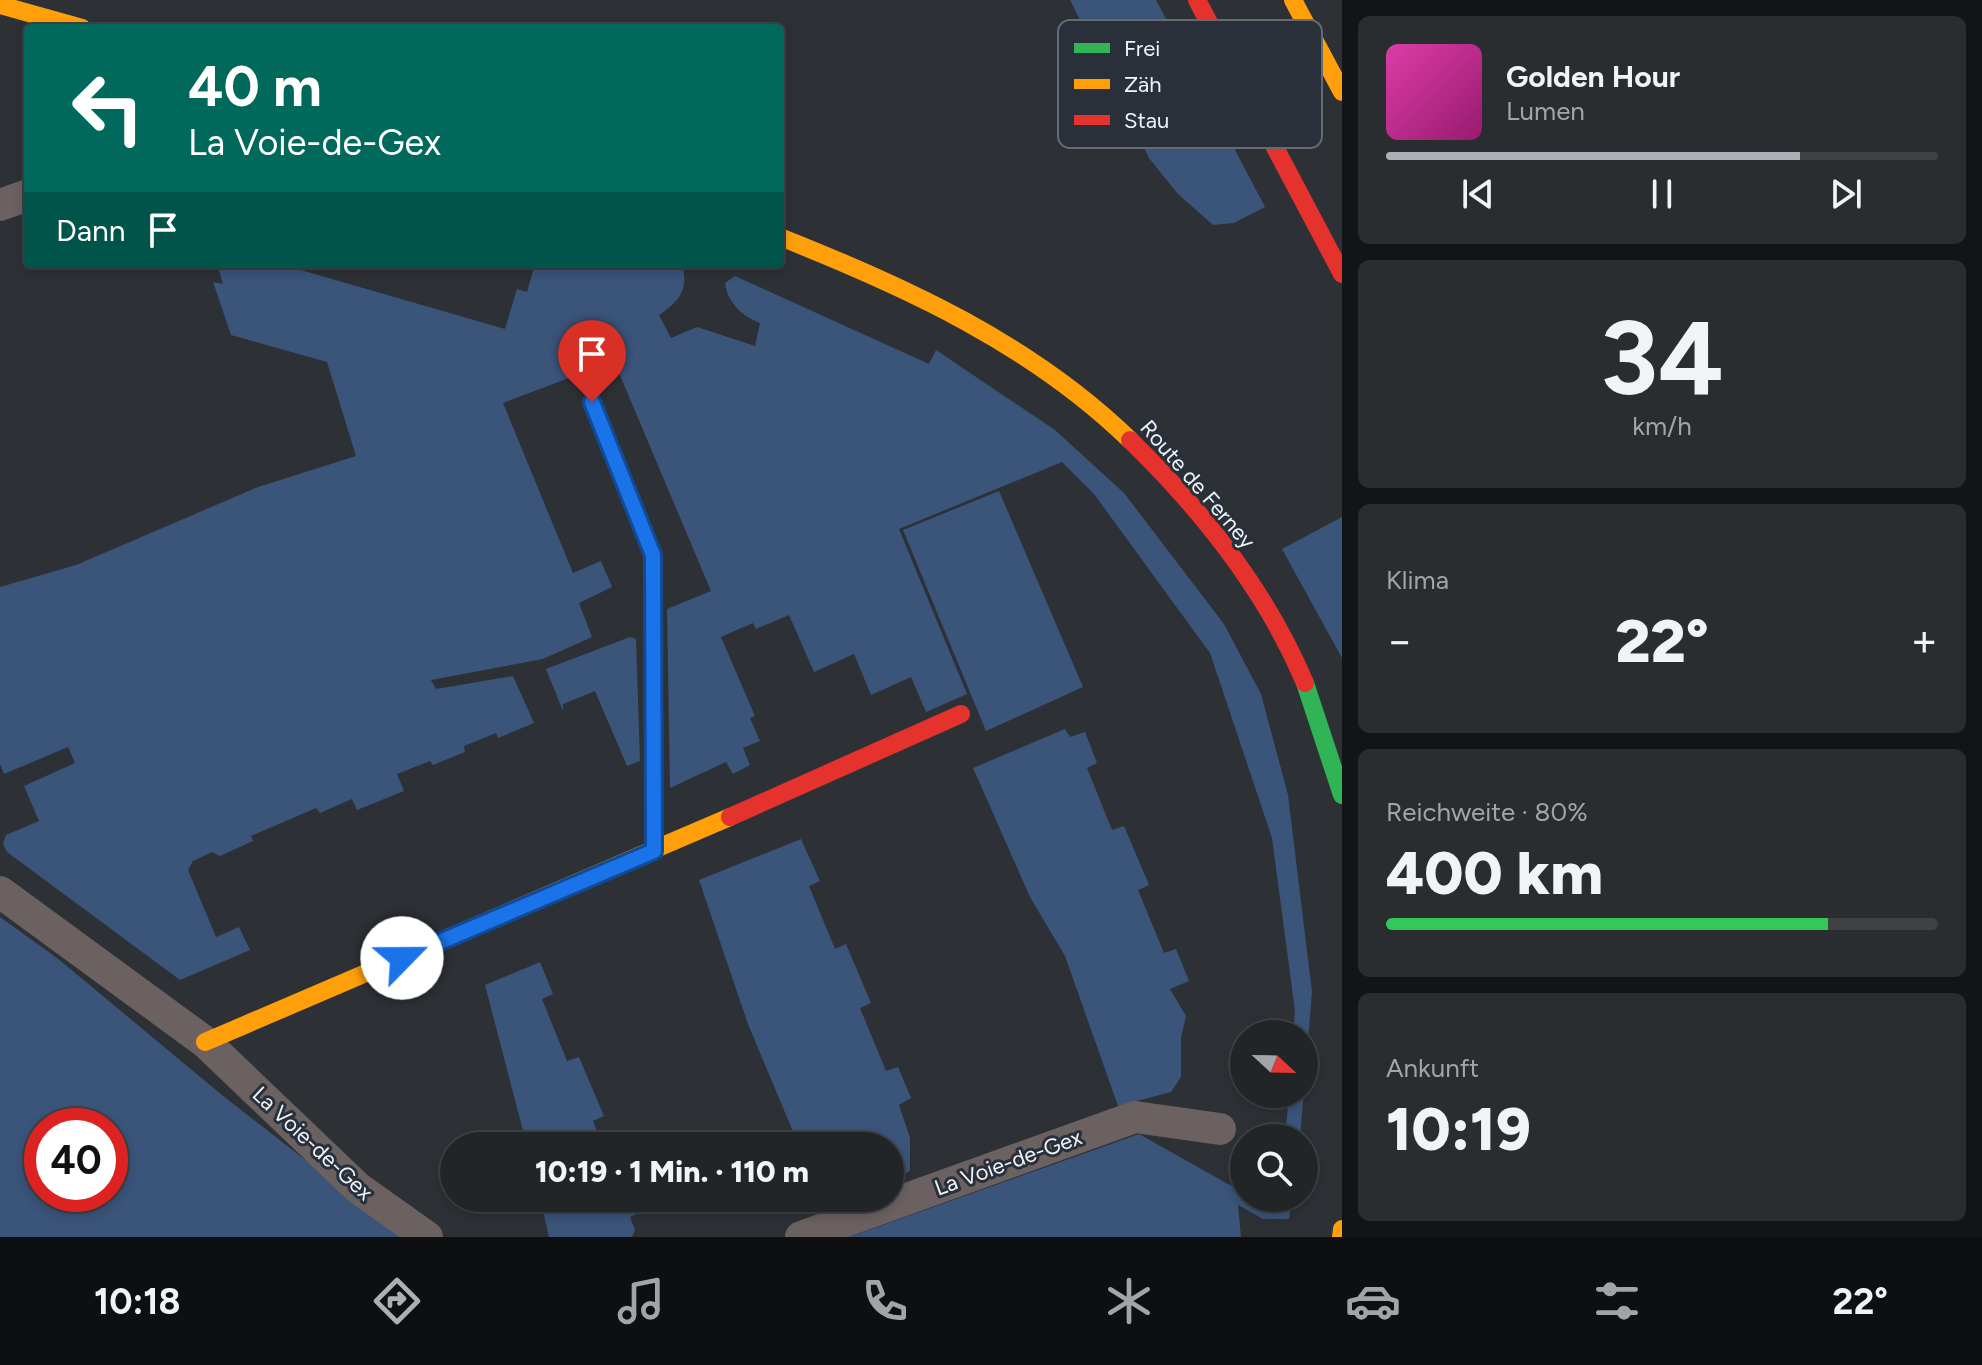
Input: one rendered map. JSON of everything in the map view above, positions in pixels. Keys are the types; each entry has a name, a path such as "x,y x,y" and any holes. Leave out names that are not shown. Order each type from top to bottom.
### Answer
{"main road":[{"path":"1197,0 1208,20"},
{"path":"1293,0 1304,20"},
{"path":"0,5 68,24"},
{"path":"1322,54 1342,92"},
{"path":"1275,148 1342,274"},
{"name":"Route de Ferney","path":"784,239 854,267 981,329 1045,370 1125,434 1219,539 1272,619 1307,691 1342,795"},
{"path":"592,402 653,555 654,851"},
{"path":"205,1042 654,851 961,714"},
{"path":"1341,1237 1342,1229"}],"street":[{"path":"0,205 24,196"},
{"name":"La Voie-de-Gex","path":"0,892 205,1042 358,1188 427,1237"},
{"name":"La Voie-de-Gex","path":"801,1237 1135,1117 1220,1129"}],"shaded area":[{"path":"1070,0 1156,0 1167,20 1080,20"},
{"path":"1144,148 1234,148 1265,207 1234,223 1213,225 1177,193"},
{"path":"218,268 294,268 505,329 517,289 527,292 534,268 683,268 681,294 659,315 671,338 697,327 755,346 760,323 737,308 726,290 725,283 735,276 929,364 936,350 1055,430 1124,493 1224,624 1261,694 1288,795 1312,992 1310,1020 1294,1020 1272,838 1210,653 1094,494 1062,462 899,529 967,694 926,712 911,677 871,695 854,654 814,672 789,615 756,629 753,623 721,637 755,716 750,718 760,741 743,748 750,765 733,774 726,762 670,788 667,609 711,591 614,361 503,403 573,573 601,561 612,587 579,603 592,637 543,659 431,680 436,689 513,676 534,723 498,738 496,733 464,746 465,752 433,765 430,761 397,774 404,791 357,810 352,799 320,813 316,808 251,836 253,841 220,856 212,852 193,861 188,870 216,937 239,927 250,950 180,980 7,852 3,844 6,835 39,821 24,786 75,763 68,747 4,774 0,764 0,587 76,565 258,487 356,456 327,362 231,335 213,282 223,284"},
{"path":"999,491 1083,687 986,731 903,530"},
{"path":"1342,517 1342,658 1282,549"},
{"path":"630,637 636,639 640,761 627,766 595,691 563,704 563,711 546,669"},
{"path":"1065,729 1070,737 1085,732 1097,763 1087,768 1112,830 1124,826 1149,885 1138,890 1164,953 1176,949 1189,981 1170,989 1186,1016 1181,1038 1181,1077 1171,1092 1118,1106 1065,956 1030,897 973,768"},
{"path":"801,839 820,881 809,886 835,949 846,944 871,1003 860,1008 886,1071 898,1067 911,1098 899,1105 910,1138 910,1171 904,1173 904,1132 793,1132 748,1024 699,880"},
{"path":"0,917 57,958 222,1095 404,1237 0,1237"},
{"path":"540,962 553,994 542,999 567,1061 579,1057 604,1116 593,1121 597,1132 523,1132 485,985"},
{"path":"1288,1108 1303,1108 1301,1124 1286,1124"},
{"path":"1139,1134 1230,1185 1230,1212 1239,1212 1241,1237 849,1237"},
{"path":"543,1212 642,1212 630,1217 635,1230 632,1237 549,1237"},
{"path":"1250,1212 1290,1212 1289,1219 1263,1219"}],"traffic: fast":[{"path":"1305,683 1342,795"},
{"path":"654,723 654,851"}],"traffic: slow":[{"path":"1293,0 1304,20"},
{"path":"0,5 68,24"},
{"path":"1322,54 1342,92"},
{"path":"784,239 874,276 965,321 1051,375 1130,440"},
{"path":"592,402 653,555 654,723"},
{"path":"205,1042 730,817"},
{"path":"1341,1237 1342,1229"}],"traffic: jam":[{"path":"1197,0 1208,20"},
{"path":"1275,148 1342,274"},
{"path":"1130,440 1182,494 1230,553 1271,616 1305,683"},
{"path":"730,817 961,714"}],"route":[{"path":"402,958 654,851 653,555 592,402"}]}
